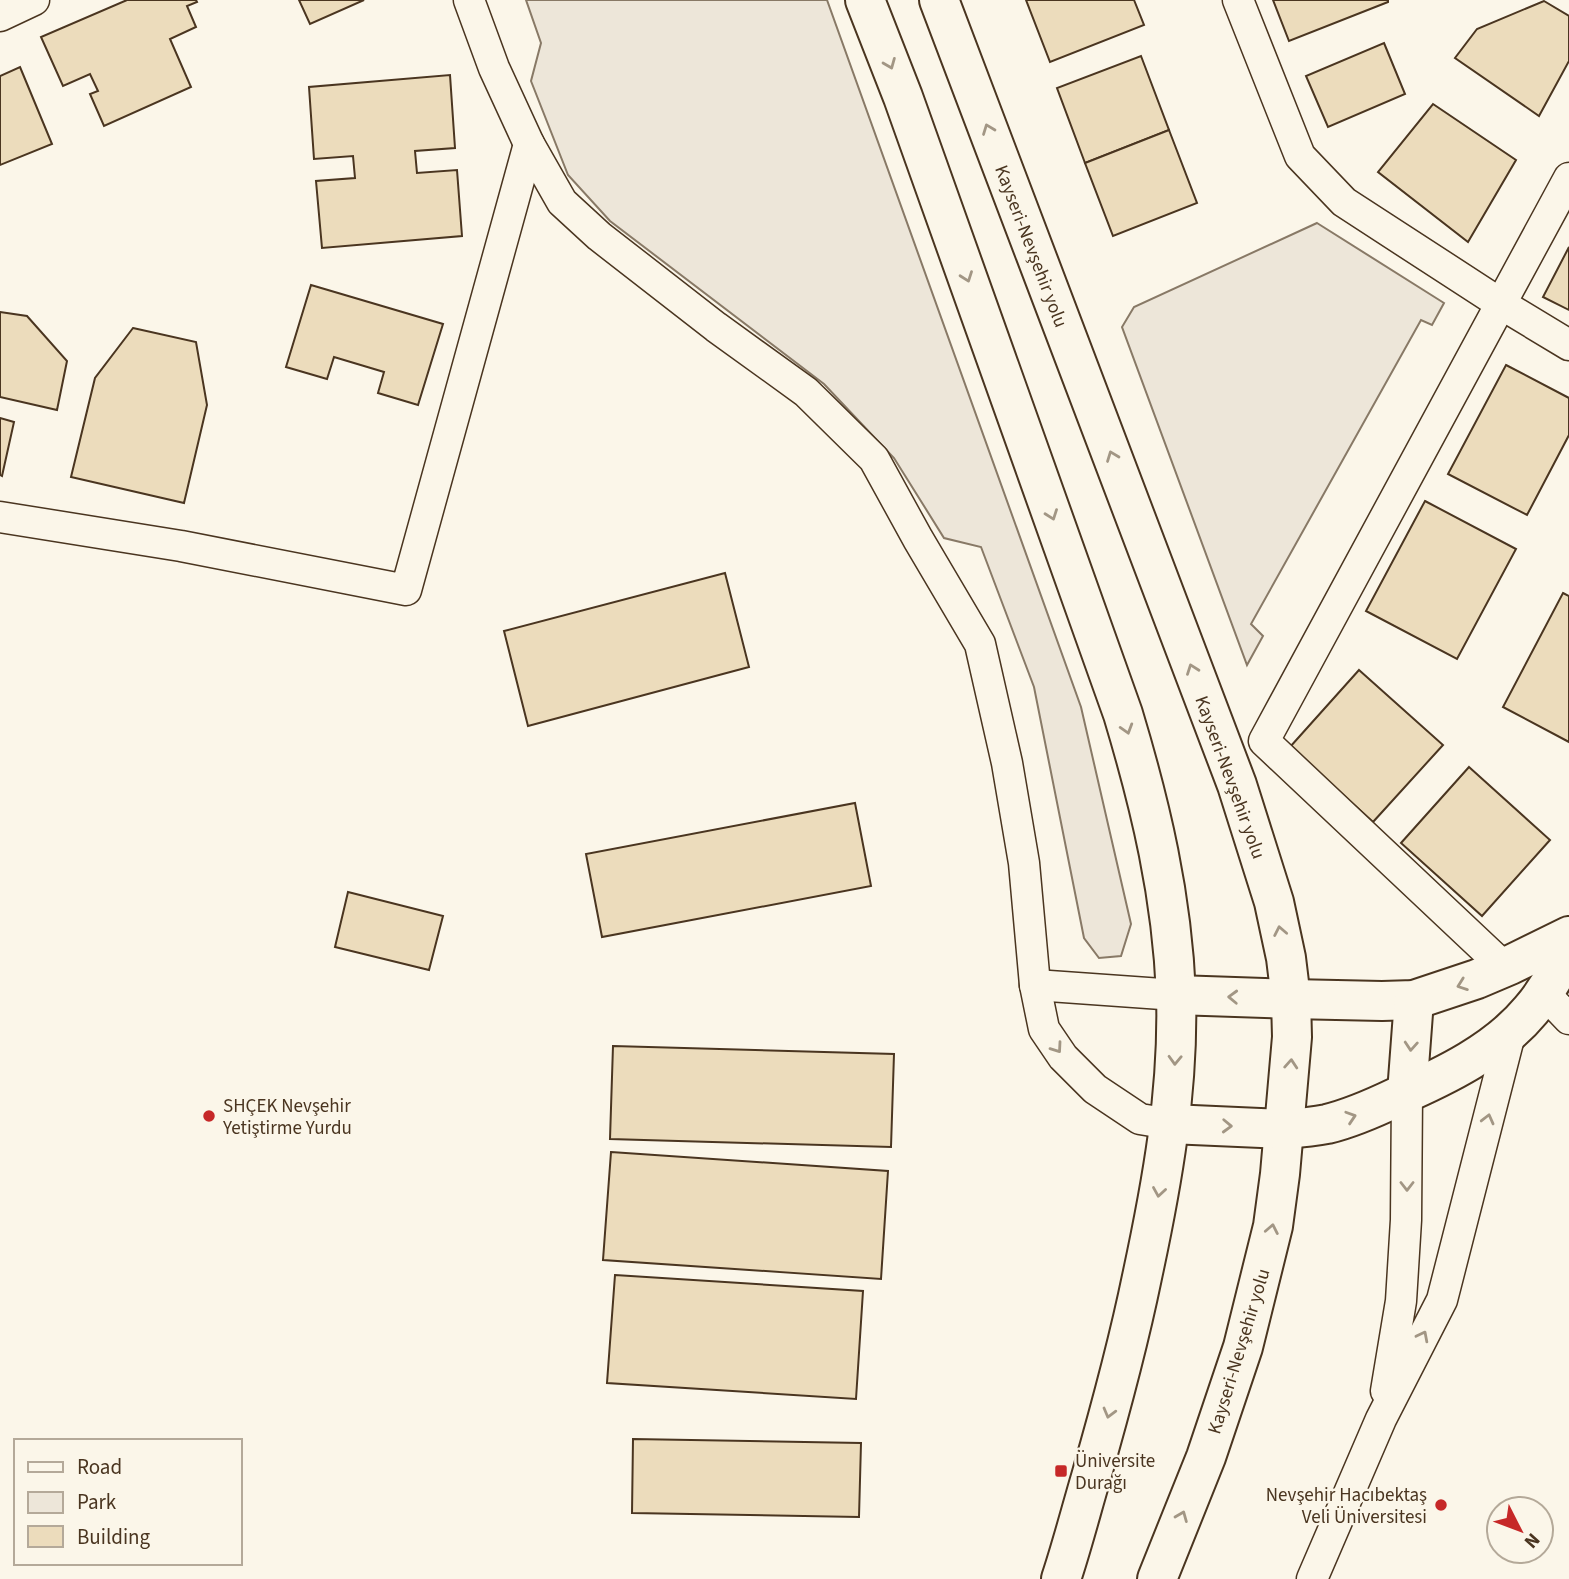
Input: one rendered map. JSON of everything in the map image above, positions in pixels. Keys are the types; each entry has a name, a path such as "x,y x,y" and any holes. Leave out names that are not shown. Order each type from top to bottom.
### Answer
{"main road":[{"path":"865,0 903,97 1126,725 1143,784 1166,891 1176,995 1170,1124 1155,1215 1130,1334 1061,1579"},
{"name":"Kayseri-Nevşehir yolu","path":"939,0 1237,785 1274,902 1286,958 1292,1037 1273,1226 1243,1348 1206,1457 1157,1579"},
{"path":"1176,995 1414,1000 1505,968 1569,938"},
{"path":"1170,1124 1284,1129 1309,1127 1347,1119 1407,1093 1467,1062 1493,1045 1529,1012 1557,1006 1555,974 1569,938"},
{"path":"1407,1093 1414,1000"}],"street":[{"path":"0,16 34,0"},
{"path":"469,0 494,68 528,144 562,202 599,236 716,327 806,392 874,459 980,644 1007,763 1024,863 1035,985 1044,1029 1063,1057 1095,1089 1140,1119 1170,1124"},
{"path":"1238,0 1300,156 1344,202 1569,345"},
{"path":"0,517 181,546 406,590 528,144"},
{"path":"1505,968 1264,741 1569,178"},
{"path":"1035,985 1176,995"},
{"path":"1312,1579 1381,1419 1442,1300 1511,1030"},
{"path":"1381,1419 1401,1301 1406,1220 1407,1093"}],"green space":[{"path":"526,0 827,0 1081,707 1131,924 1121,956 1099,958 1084,938 1034,687 981,547 944,538 894,458 824,384 610,221 568,175 531,81 541,43"},
{"path":"1317,223 1444,303 1432,325 1421,320 1251,624 1263,636 1247,665 1122,327 1134,307"}],"building":[{"path":"127,0 196,0 197,2 187,6 196,27 170,39 191,87 104,126 90,94 98,91 90,74 63,86 41,37"},
{"path":"299,0 364,0 310,24"},
{"path":"1026,0 1134,0 1144,25 1050,62"},
{"path":"1273,0 1388,0 1388,2 1289,41"},
{"path":"1544,1 1569,16 1569,61 1539,116 1455,58 1477,29"},
{"path":"1384,43 1405,94 1328,127 1306,76"},
{"path":"1141,56 1169,130 1085,163 1057,88"},
{"path":"20,67 52,144 0,165 0,76"},
{"path":"450,75 455,148 415,151 417,173 457,170 462,236 322,248 316,181 355,178 353,156 314,159 309,87"},
{"path":"1433,104 1516,160 1468,242 1378,172"},
{"path":"1169,130 1197,203 1113,236 1085,163"},
{"path":"1569,247 1569,310 1543,297"},
{"path":"311,285 443,324 418,405 378,393 384,372 334,357 327,379 286,367"},
{"path":"0,312 27,316 67,361 57,410 0,397"},
{"path":"133,328 196,342 207,405 184,503 71,477 95,378"},
{"path":"1506,365 1569,398 1569,435 1527,515 1448,474"},
{"path":"0,418 14,422 2,476 0,475"},
{"path":"1425,501 1516,549 1457,659 1366,611"},
{"path":"725,573 749,667 528,726 504,631"},
{"path":"1563,593 1569,596 1569,742 1503,707"},
{"path":"1359,670 1443,745 1373,822 1290,747"},
{"path":"1469,767 1550,840 1482,916 1401,843"},
{"path":"855,803 871,886 602,937 586,854"},
{"path":"348,892 443,916 429,970 335,947"},
{"path":"613,1046 894,1054 891,1147 610,1139"},
{"path":"611,1152 888,1171 881,1279 603,1260"},
{"path":"615,1275 863,1291 856,1399 607,1383"},
{"path":"633,1439 861,1443 859,1517 632,1513"}],"place":[{"name":"SHÇEK Nevşehir Yetiştirme Yurdu","path":"209,1116"},
{"name":"Üniversite Durağı","path":"1061,1471"},
{"name":"Nevşehir Hacıbektaş Veli Üniversitesi","path":"1441,1505"}]}
